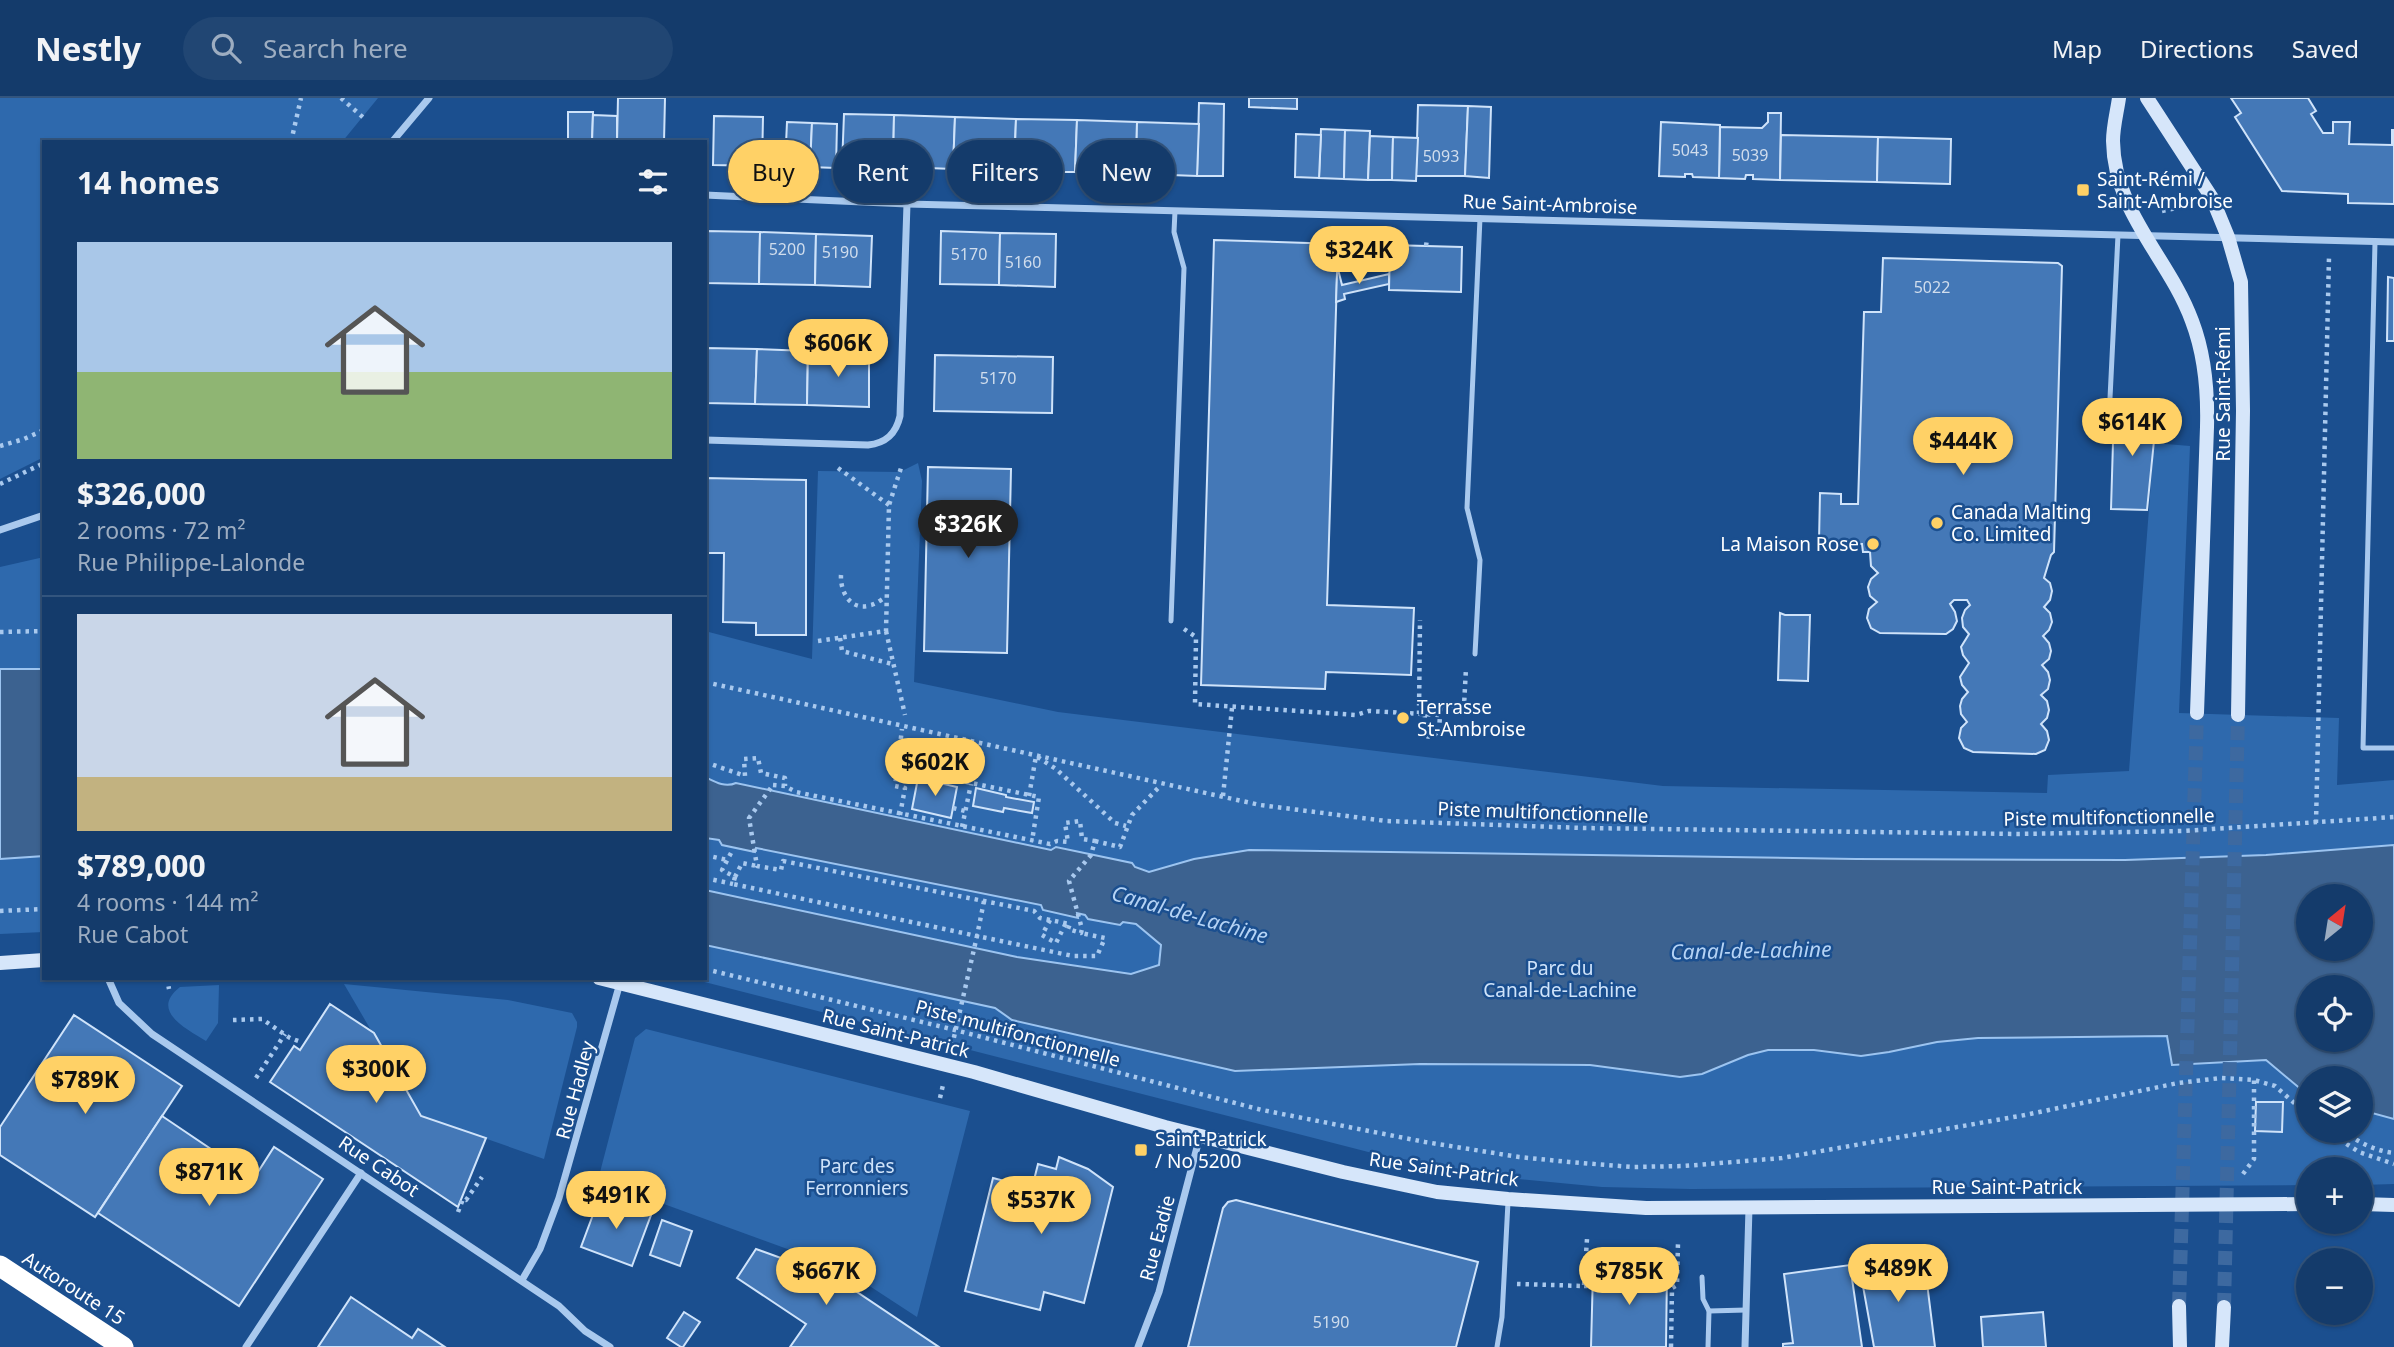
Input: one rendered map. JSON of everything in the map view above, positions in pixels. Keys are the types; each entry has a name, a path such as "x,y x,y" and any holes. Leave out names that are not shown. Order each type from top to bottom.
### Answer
{"highway":[{"name":"Autoroute 15","path":"0,1266 123,1347"}],"main road":[{"name":"Rue Saint-Rémi","path":"2119,98 2113,140 2129,211 2174,282 2193,322 2207,382 2197,713"},
{"name":"Rue Saint-Rémi","path":"2147,98 2212,198 2228,237 2241,282 2244,411 2238,715"},
{"path":"0,963 42,960"},
{"name":"Rue Saint-Patrick","path":"607,980 974,1072 1200,1136 1389,1183 1437,1192 1646,1208 2296,1204"},
{"path":"2373,1204 2394,1205"},
{"path":"2179,1306 2180,1347"},
{"path":"2222,1347 2224,1307"}],"street":[{"path":"395,140 429,98"},
{"name":"Rue Saint-Ambroise","path":"707,195 906,204 2394,242"},
{"path":"707,439 868,445 881,442 892,435 900,416 906,204"},
{"path":"0,530 42,516"},
{"name":"Rue Cabot","path":"109,980 118,1003 152,1034 522,1280 559,1306 585,1331 610,1347"},
{"name":"Rue Hadley","path":"522,1280 540,1249 559,1198 620,983"},
{"name":"Rue Eadie","path":"1138,1347 1159,1292 1200,1136"},
{"path":"247,1347 360,1173"},
{"path":"1745,1347 1749,1208"}],"lane":[{"path":"1171,621 1184,268 1174,232 1175,211"},
{"path":"1475,654 1480,560 1467,508 1480,218"},
{"path":"2109,398 2118,235"},
{"path":"2375,242 2362,748 2394,748"},
{"path":"1497,1347 1502,1317 1508,1199"},
{"path":"1702,1277 1703,1299 1709,1311 1708,1347"},
{"path":"1709,1311 1746,1310"}],"path":[{"path":"291,140 301,98"},
{"path":"341,98 366,120"},
{"path":"2162,211 2186,205"},
{"path":"1426,246 1427,239"},
{"path":"2316,822 2328,266"},
{"path":"0,446 42,431"},
{"path":"0,484 42,464"},
{"path":"838,468 889,505"},
{"path":"901,468 889,505 886,631 905,715"},
{"path":"841,575 842,590 852,603 871,606 887,596"},
{"path":"1420,620 1423,736 1432,737 1439,731 1472,734"},
{"path":"0,632 42,631"},
{"path":"818,641 886,631"},
{"path":"1196,637 1195,704 1356,715 1369,711 1440,715"},
{"path":"840,638 842,651 892,664"},
{"path":"1439,731 1441,705 1464,706 1466,668"},
{"name":"Piste multifonctionnelle","path":"707,682 1162,784 1286,809 1387,821 1584,828 2072,834 2182,831 2394,817"},
{"path":"1223,796 1232,708"},
{"path":"900,815 905,788 895,786 902,729"},
{"path":"1029,796 1036,756 1056,769 1115,823 1126,826"},
{"path":"707,763 745,776 744,759 758,758 761,773 785,778 785,786"},
{"path":"899,768 1040,797 1032,841"},
{"path":"962,827 971,784"},
{"path":"758,864 748,818 773,785 900,815 1050,844 1057,841 1068,842 1065,822 1080,821 1082,839 1120,847 1126,826 1138,807 1162,784"},
{"path":"953,808 965,811"},
{"path":"1081,931 1069,881 1094,849 1095,841"},
{"path":"730,853 722,870 735,877"},
{"path":"707,855 727,860"},
{"path":"707,878 733,884 977,936 1054,952 1097,956 1105,938 1068,929 1070,924 1040,918 1034,911 783,861 781,870 742,863 733,884"},
{"path":"956,1030 984,901"},
{"path":"0,911 42,909"},
{"path":"1050,920 1042,935 1056,943"},
{"path":"1054,952 1066,923"},
{"name":"Piste multifonctionnelle","path":"707,969 956,1030 1262,1110 1425,1143 1497,1154 1632,1167 1684,1166 1782,1158 2025,1115 2178,1083 2221,1078 2254,1080 2275,1086 2296,1104"},
{"path":"167,980 169,989"},
{"path":"240,1010 241,1020"},
{"path":"233,1020 262,1019 301,1042"},
{"path":"256,1078 285,1034"},
{"path":"2243,1174 2254,1159 2254,1080"},
{"path":"2346,1143 2360,1152 2394,1164"},
{"path":"2364,1143 2394,1153"},
{"path":"458,1212 463,1199 466,1200 482,1177"},
{"path":"1584,1286 1587,1239"},
{"path":"1671,1347 1672,1287 1677,1285 1678,1242"},
{"path":"1540,1285 1592,1286"}],"green space":[{"path":"0,98 378,98 344,140 42,140 42,458 0,479"},
{"name":"Parc du Canal-de-Lachine","path":"2154,443 2190,446 2179,713 2339,718 2337,785 2394,780 2394,1184 2373,1185 2373,1157 2296,1157 2296,1185 1691,1189 1602,1187 1518,1179 1380,1155 697,980 707,980 707,632 812,659 818,471 900,472 918,463 922,481 914,682 1058,712 1663,786 2047,793 2048,775 2129,771"},
{"path":"42,557 42,932 0,934 0,567"},
{"path":"344,984 508,1000 572,1013 577,1027 544,1159 421,1116"},
{"path":"219,985 218,1023 206,1041 181,1025 174,1018 168,1004 171,996 180,987"},
{"name":"Parc des Ferronniers","path":"646,1029 970,1111 917,1317 845,1270 598,1180 635,1038"}],"water":[{"path":"0,669 42,669 42,856 0,859"},
{"name":"Canal-de-Lachine","path":"707,778 724,785 736,783 1051,850 1056,847 1132,863 1135,867 1149,872 1194,859 1249,850 2125,860 2266,855 2394,845 2394,1119 2373,1113 2373,1066 2296,1066 2296,1085 2266,1060 2172,1065 2167,1036 1978,1038 1937,1042 1861,1056 1814,1050 1768,1050 1748,1055 1702,1074 1680,1077 1590,1065 1420,1064 1235,1071 1012,1020 995,1008 707,945 707,890 1017,957 1131,974 1159,965 1161,945 1136,924 1123,922 1120,925 1088,919 1077,913 1078,918 1043,910 1041,905 756,848 755,852 722,845 719,840 707,838"}],"building":[{"path":"618,98 665,98 664,140 617,140"},
{"path":"1249,98 1297,98 1297,109 1249,107"},
{"path":"2231,98 2308,98 2316,111 2311,114 2323,133 2333,133 2333,122 2350,122 2349,144 2392,145 2394,130 2394,204 2348,203 2348,194 2282,191 2235,117 2241,113"},
{"path":"1199,103 1224,104 1223,176 1197,176"},
{"path":"1418,105 1468,106 1465,176 1416,176"},
{"path":"1468,106 1491,107 1489,178 1465,176"},
{"path":"568,112 593,112 592,140 568,140"},
{"path":"1768,113 1781,113 1780,180 1753,179 1753,175 1746,175 1745,179 1719,178 1720,127 1762,128 1768,122"},
{"path":"844,114 894,115 894,140 843,140"},
{"path":"593,115 617,116 617,140 592,140"},
{"path":"894,115 955,117 954,140 947,140 947,169 933,168 933,140 894,140"},
{"path":"714,116 763,117 763,140 728,140 728,165 713,165"},
{"path":"955,117 1016,119 1015,140 954,140"},
{"path":"1016,119 1077,120 1075,172 1063,172 1063,140 1015,140"},
{"path":"1077,120 1137,122 1137,140 1077,140 1075,172"},
{"path":"787,122 812,123 811,140 786,140"},
{"path":"1137,122 1199,124 1197,176 1175,175 1175,140 1137,140"},
{"path":"1661,122 1720,125 1719,178 1693,177 1692,174 1685,174 1685,177 1659,176"},
{"path":"812,123 837,124 837,140 833,140 833,168 819,167 819,140 811,140"},
{"path":"1321,129 1345,130 1344,179 1319,178"},
{"path":"1345,130 1370,131 1368,180 1344,179"},
{"path":"1296,134 1321,135 1319,178 1295,177"},
{"path":"1781,135 1878,137 1877,182 1780,180"},
{"path":"1370,136 1393,137 1392,180 1368,180"},
{"path":"1393,137 1418,138 1416,181 1392,180"},
{"path":"1878,137 1951,139 1950,184 1877,182"},
{"path":"707,231 760,232 759,284 707,283"},
{"path":"941,231 1000,233 999,285 940,284"},
{"path":"760,232 816,234 815,285 759,284"},
{"path":"1000,233 1056,234 1055,287 999,285"},
{"path":"816,234 872,236 870,287 815,285"},
{"path":"1214,240 1338,244 1327,605 1414,608 1411,675 1326,672 1325,689 1201,685"},
{"path":"1390,245 1462,247 1461,292 1389,290"},
{"name":"Canada Malting Co. Limited","path":"1883,258 2058,263 2062,266 2054,552 2044,578 2050,583 2052,591 2050,600 2044,607 2050,613 2052,622 2043,636 2051,651 2049,659 2042,665 2050,680 2048,689 2041,695 2047,701 2049,710 2047,718 2041,724 2047,731 2049,740 2045,750 2036,754 1973,752 1964,748 1959,738 1961,728 1967,722 1961,714 1960,706 1968,692 1960,677 1969,663 1961,647 1969,634 1963,627 1962,618 1970,605 1967,600 1954,600 1950,604 1957,621 1953,629 1946,634 1880,633 1871,628 1867,618 1869,609 1877,602 1870,596 1868,587 1871,579 1878,573 1871,566 1870,552 1863,552 1862,544 1819,542 1820,493 1841,494 1841,504 1858,504 1864,312 1881,312"},
{"path":"1337,273 1342,285 1389,274 1389,284 1344,294 1345,299 1336,302"},
{"path":"2388,277 2394,278 2394,341 2387,341"},
{"path":"707,348 757,349 755,404 707,403"},
{"path":"757,349 808,351 807,405 755,404"},
{"path":"808,351 869,353 869,407 807,405"},
{"path":"935,355 1053,357 1052,413 934,411"},
{"path":"2114,409 2157,411 2147,510 2111,509"},
{"path":"928,467 1011,469 1007,653 924,651"},
{"path":"707,478 806,480 806,635 756,635 756,623 723,622 724,553 707,553"},
{"path":"1780,613 1810,615 1808,681 1778,680"},
{"path":"918,778 957,787 951,818 912,809"},
{"path":"976,788 1034,802 1032,813 1004,808 1003,812 973,806"},
{"path":"330,1004 374,1033 421,1116 486,1138 458,1207 270,1082 294,1046 300,1050"},
{"path":"74,1015 182,1086 95,1217 0,1155 0,1127"},
{"path":"2256,1102 2283,1102 2282,1132 2255,1131"},
{"path":"162,1116 254,1178 274,1147 323,1179 239,1306 98,1213"},
{"path":"1059,1157 1088,1169 1113,1187 1084,1303 1044,1292 1040,1310 965,1291 993,1178 1032,1188 1038,1164 1056,1169"},
{"path":"600,1196 651,1215 632,1266 581,1247"},
{"path":"1236,1200 1478,1262 1456,1347 1188,1347 1223,1208 1228,1202"},
{"path":"662,1220 692,1231 680,1266 650,1255"},
{"path":"756,1249 836,1278 939,1347 790,1347 806,1324 737,1278"},
{"path":"1924,1259 1935,1347 1874,1347 1859,1264"},
{"path":"1850,1265 1862,1347 1783,1347 1783,1344 1793,1343 1784,1274"},
{"path":"1595,1267 1667,1270 1666,1347 1591,1347 1593,1272"},
{"path":"351,1297 412,1338 418,1329 445,1347 318,1347"},
{"path":"684,1312 700,1322 681,1347 667,1338"},
{"path":"2043,1312 2046,1347 1983,1347 1981,1317"}],"tunnel":[{"path":"2179,1306 2197,713"},
{"path":"2224,1307 2238,715"}],"place":[{"name":"Saint-Rémi / Saint-Ambroise","path":"2083,190"},
{"name":"Canada Malting Co. Limited","path":"1937,523"},
{"name":"La Maison Rose","path":"1873,544"},
{"name":"Terrasse St-Ambroise","path":"1403,718"},
{"name":"Saint-Patrick / No 5200","path":"1141,1150"}]}
